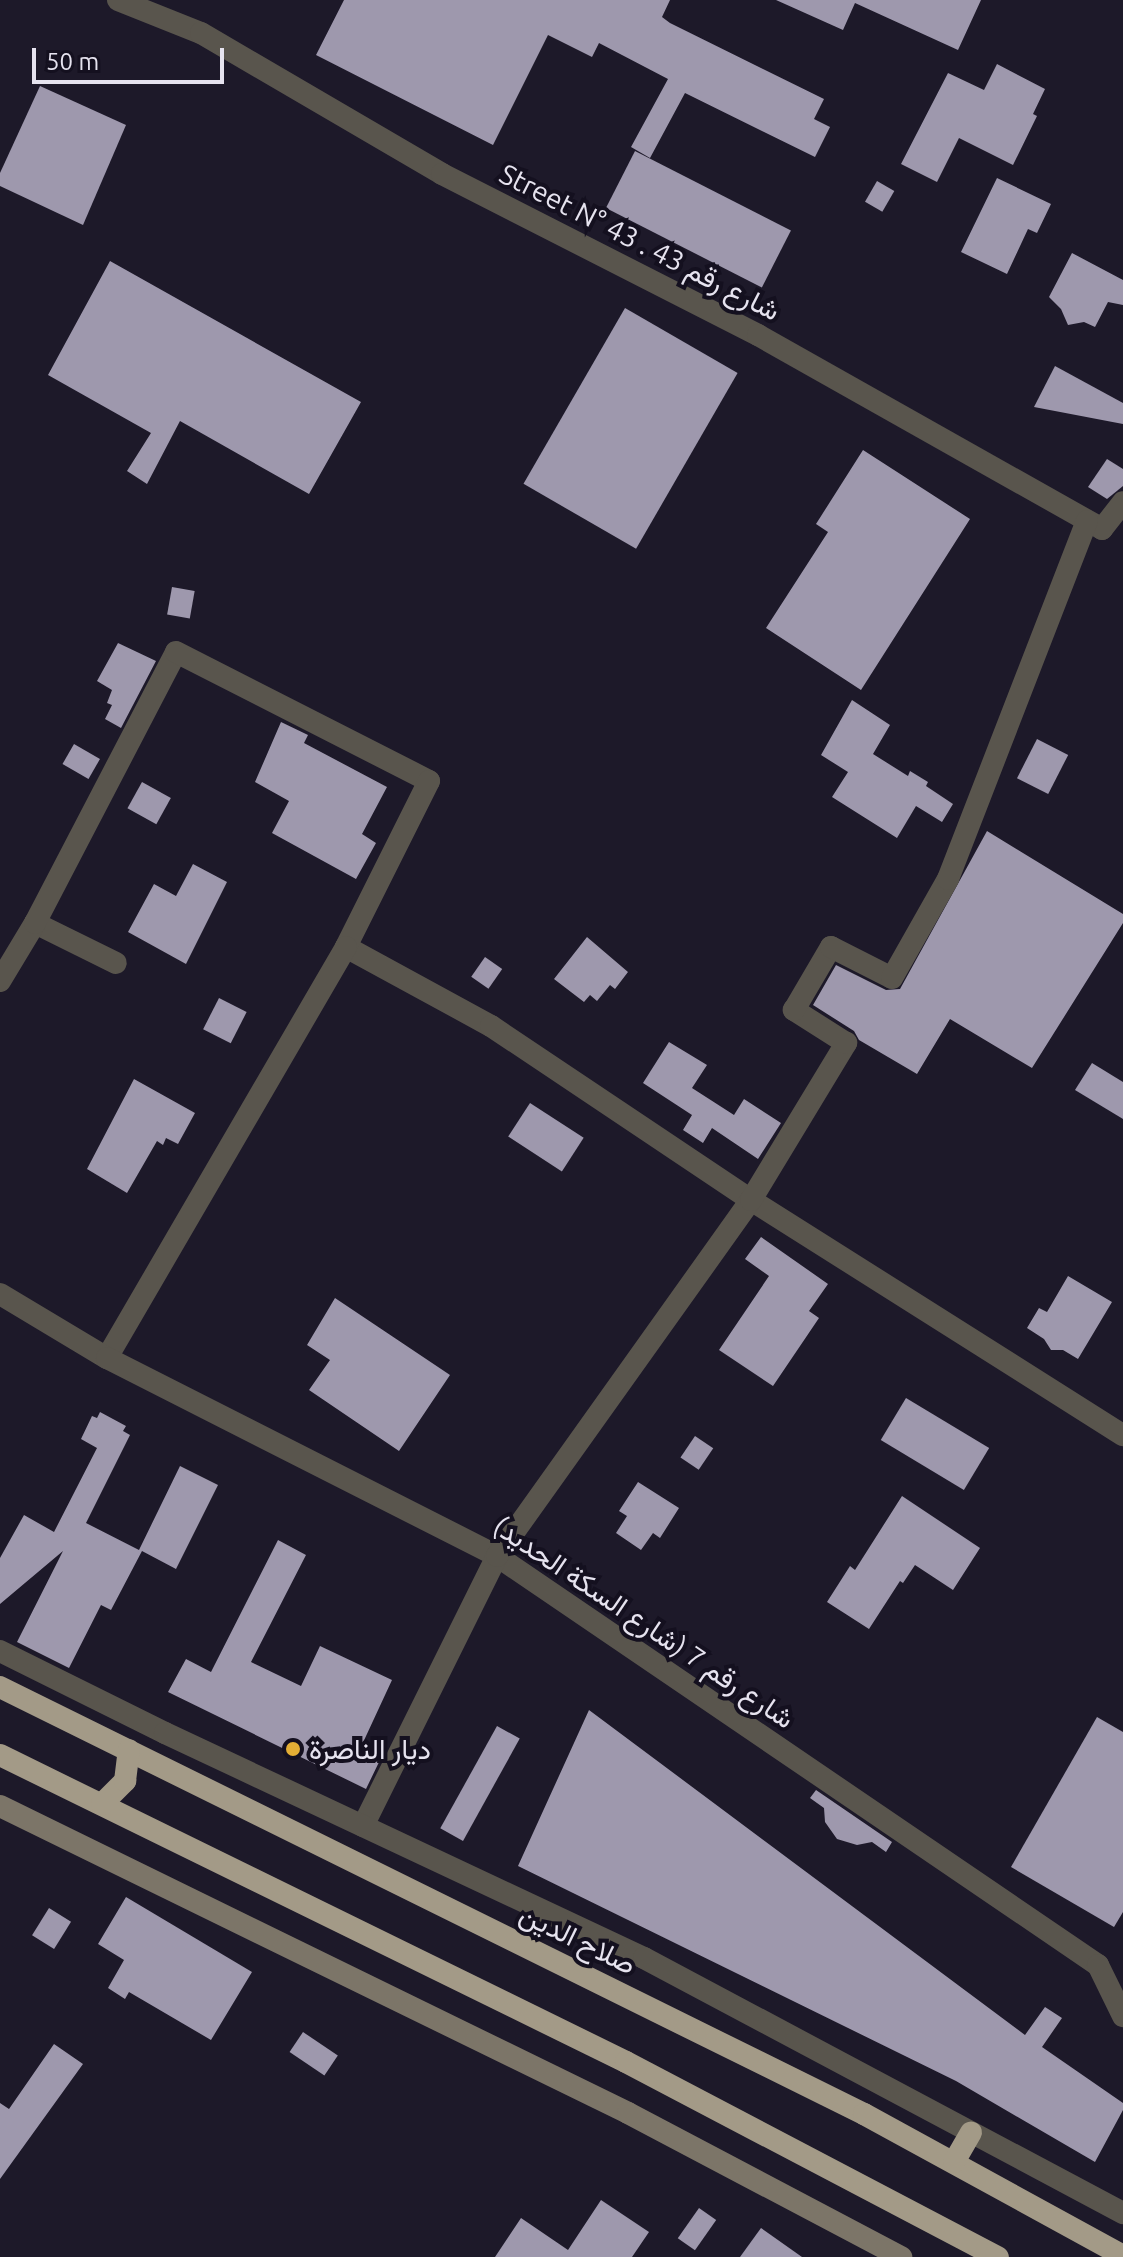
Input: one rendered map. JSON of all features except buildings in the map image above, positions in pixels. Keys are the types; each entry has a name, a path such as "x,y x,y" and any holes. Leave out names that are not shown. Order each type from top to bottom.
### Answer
{"highway":[{"name":"صلاح الدين","path":"0,1687 864,2114 1123,2256"},
{"path":"102,1804 125,1781 129,1750"},
{"path":"0,1755 626,2062 998,2257"},
{"path":"954,2162 971,2133"}],"main road":[{"path":"0,1806 628,2113 901,2257"}],"street":[{"name":"Street N° 43 . شارع رقم 43","path":"118,0 201,33 442,174 812,364 1087,521"},
{"path":"363,1826 497,1556 751,1200 846,1043 794,1010 831,947 892,978 948,879 1087,521 1102,529 1123,502"},
{"path":"0,981 35,923 176,652 429,781 346,947 107,1358"},
{"path":"35,923 116,963"},
{"path":"346,947 491,1026 751,1200 1123,1435"},
{"name":"شارع رقم 7 (شارع السكة الحديد)","path":"0,1294 107,1358 497,1556 1098,1965 1123,2016"},
{"path":"0,1651 644,1958 1123,2213"}],"place":[{"name":"ديار الناصرة","path":"293,1749"}]}
